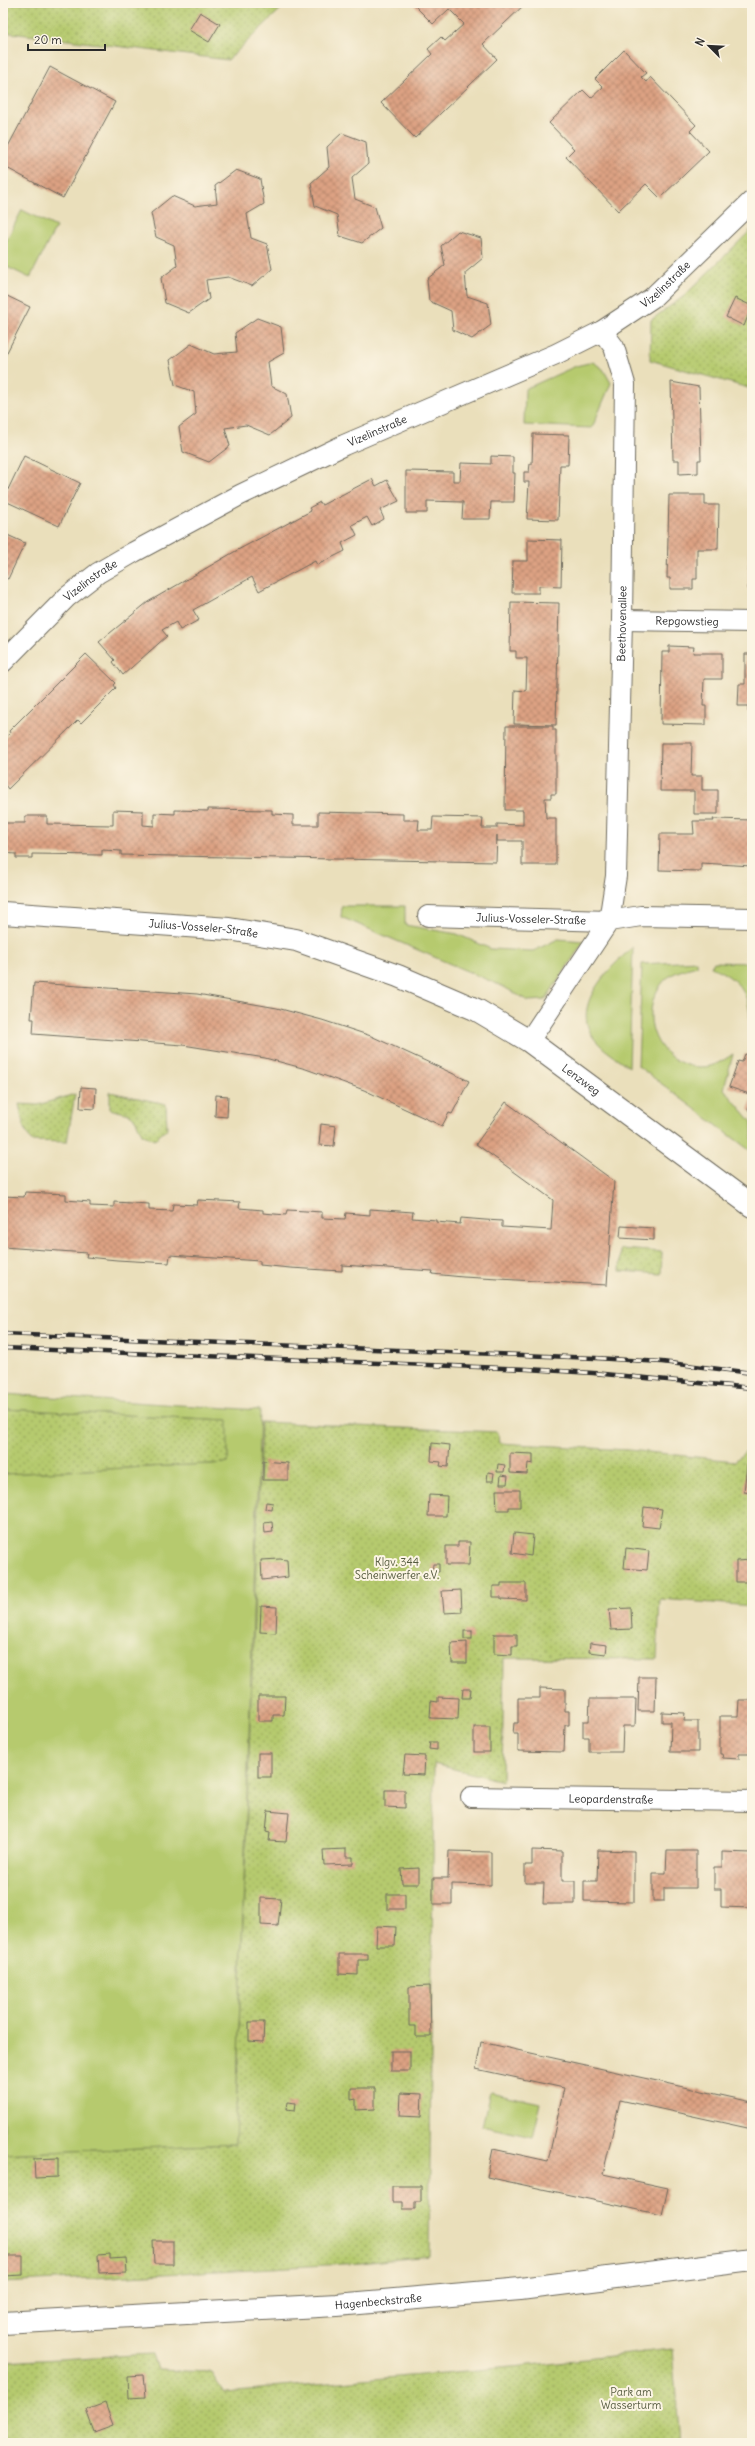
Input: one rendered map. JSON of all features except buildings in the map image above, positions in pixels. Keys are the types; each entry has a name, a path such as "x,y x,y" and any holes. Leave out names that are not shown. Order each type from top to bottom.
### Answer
{"street":[{"name":"Vizelinstraße","path":"3,662 67,598 98,573 134,552 240,495 344,445 556,354 602,331 652,298 752,201"},
{"name":"Beethovenallee","path":"602,331 614,347 625,384 622,620 616,876 609,921"},
{"name":"Repgowstieg","path":"622,620 752,622"},
{"name":"Julius-Vosseler-Straße","path":"3,913 229,929 296,940 398,976"},
{"name":"Julius-Vosseler-Straße","path":"428,916 609,921 641,916 752,918"},
{"path":"529,1041 609,921"},
{"name":"Lenzweg","path":"398,976 477,1010 529,1041 752,1206"},
{"name":"Leopardenstraße","path":"471,1797 752,1801"},
{"name":"Hagenbeckstraße","path":"3,2323 337,2305 520,2289 752,2260"}],"green space":[{"path":"3,3 287,3 228,60 3,32"},
{"path":"22,210 56,227 30,278 3,265 3,247"},
{"path":"752,229 752,389 650,360 651,320 684,296"},
{"path":"593,362 603,369 611,383 592,428 524,425 525,389 576,366"},
{"path":"342,906 405,906 405,925 457,934 491,949 533,951 558,939 584,941 545,1000 528,1001 504,987 341,917"},
{"path":"633,947 629,1067 600,1045 590,1032 586,1019 588,1005 593,992 612,967"},
{"path":"697,961 697,966 679,971 664,981 655,994 651,1008 651,1023 655,1036 663,1048 673,1058 686,1065 702,1067 711,1066 733,1054 724,1089 752,1122 752,1152 638,1066 642,964"},
{"path":"714,962 752,963 752,1028 749,1027 749,1007 742,990 729,977 711,967"},
{"path":"110,1092 166,1104 167,1129 154,1140 142,1134 136,1121 131,1115 110,1109"},
{"path":"75,1094 67,1142 31,1141 24,1128 19,1104 38,1105"},
{"path":"621,1249 662,1252 661,1274 620,1271"},
{"path":"3,1394 260,1410 235,2144 3,2154 3,1474 228,1463 227,1420 3,1409"},
{"path":"3,1409 228,1420 228,1463 3,1474"},
{"name":"Klgv. 344 Scheinwerfer e.V.","path":"261,1422 498,1432 499,1443 629,1450 735,1461 746,1451 752,1452 752,1606 660,1599 657,1659 504,1658 502,1781 434,1764 429,2256 361,2263 3,2283 3,2154 235,2144"},
{"path":"490,2092 540,2103 532,2137 482,2126"},
{"name":"Park am Wasserturm","path":"672,2349 680,2443 3,2443 3,2362 152,2354 157,2370 212,2372 225,2392 523,2366"}],"railway":[{"path":"3,1334 595,1358 662,1362 752,1373"},
{"path":"3,1348 527,1369 593,1373 752,1388"}]}
